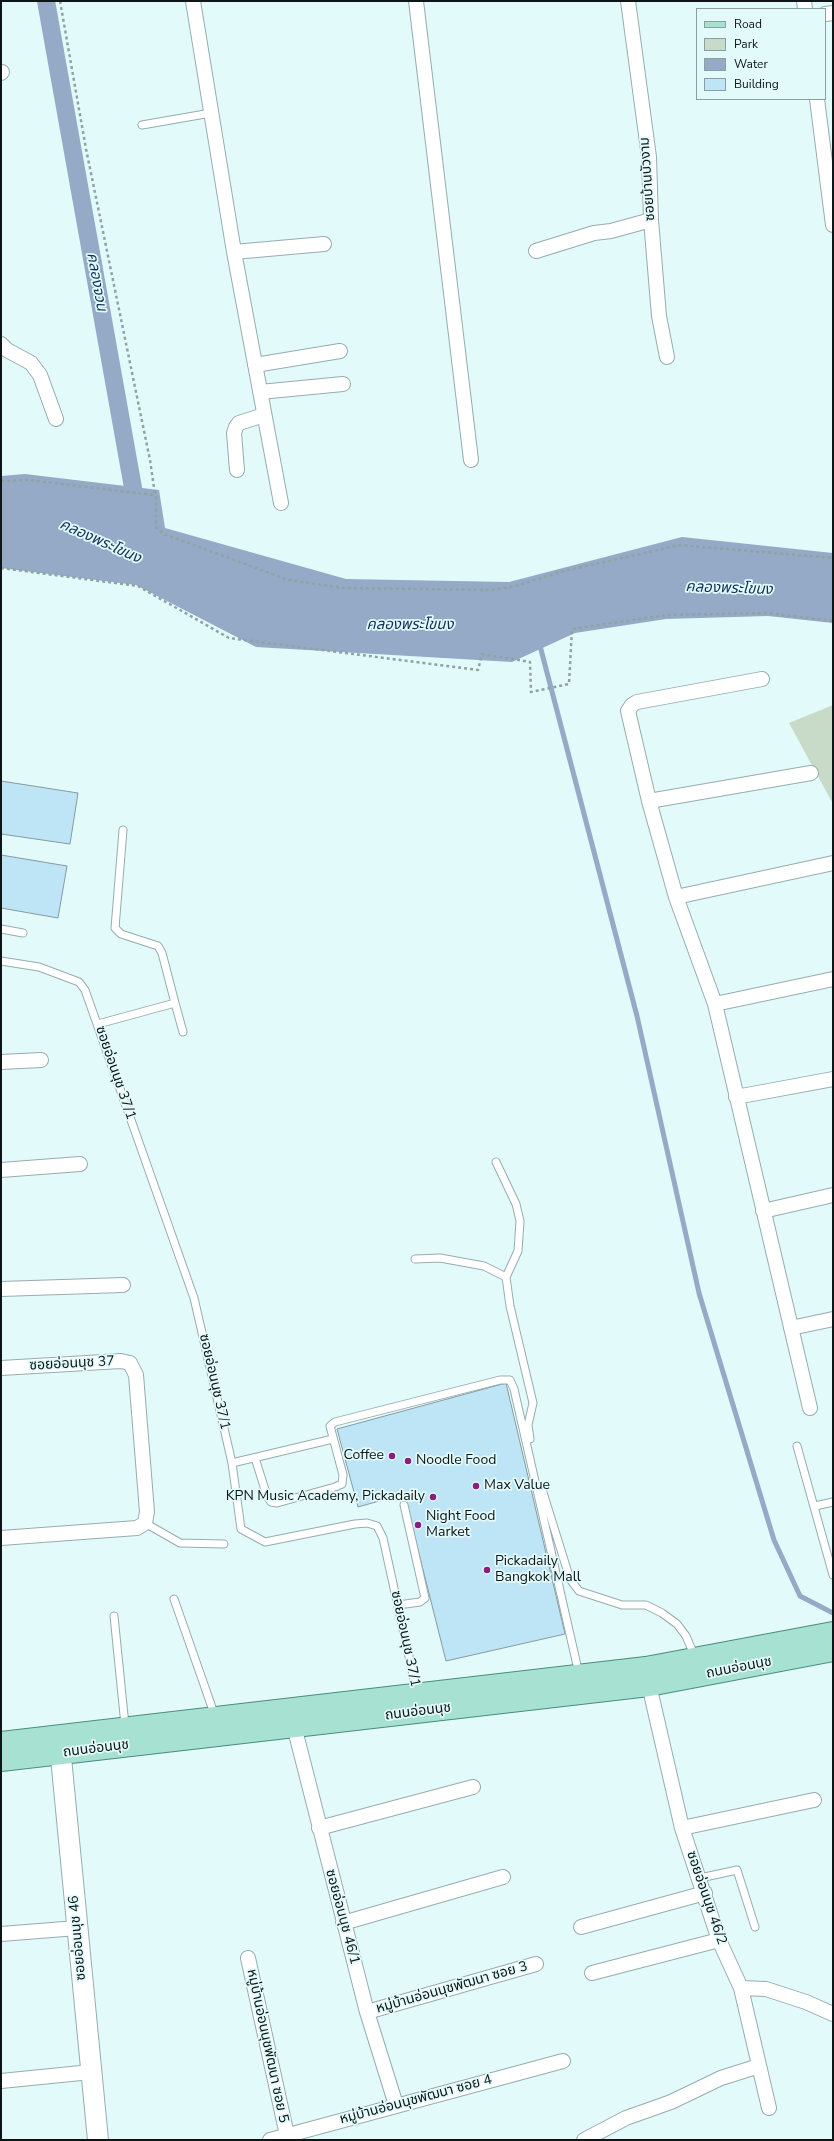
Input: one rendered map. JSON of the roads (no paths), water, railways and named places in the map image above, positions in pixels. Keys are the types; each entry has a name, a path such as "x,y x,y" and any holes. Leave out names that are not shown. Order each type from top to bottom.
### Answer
{"main road":[{"name":"ถนนอ่อนนุช","path":"1,1760 125,1729 216,1718 292,1718 417,1695 580,1676 648,1676 696,1659 833,1633"},
{"name":"ถนนอ่อนนุช","path":"1,1744 60,1745 648,1676 833,1650"}],"street":[{"path":"193,1 234,252 281,503"},
{"path":"416,1 471,460"},
{"name":"ซอยบ้านบัวงาม","path":"628,1 649,158 651,220 660,331 667,357"},
{"path":"817,100 830,178 833,225"},
{"path":"536,251 594,233 612,231 651,220"},
{"path":"234,252 324,244"},
{"path":"1,344 7,350 31,363 40,375 56,419"},
{"path":"255,365 340,351"},
{"path":"260,392 342,384"},
{"path":"237,470 234,433 236,427 239,423 264,415"},
{"path":"762,679 637,702 632,705 628,711 676,897 714,1004 810,1408"},
{"path":"650,801 811,773"},
{"path":"676,897 833,863"},
{"path":"714,1004 833,979"},
{"path":"1,1062 41,1060"},
{"path":"736,1097 833,1079"},
{"path":"1,1170 80,1164"},
{"path":"763,1210 833,1195"},
{"path":"1,1289 123,1285"},
{"path":"791,1328 833,1319"},
{"name":"ซอยอ่อนนุช 37","path":"1,1368 121,1361 130,1364 136,1375 147,1512 145,1523"},
{"path":"1,1538 137,1528 145,1523"},
{"name":"ซอยอ่อนนุช 46/2","path":"648,1676 682,1828 700,1878 719,1940 741,1988 769,2108"},
{"name":"ซอยอ่อนนุช 46/1","path":"292,1718 343,1923 367,2012 396,2105"},
{"name":"ซอยอ่อนนุช 46","path":"60,1745 98,2140"},
{"path":"319,1828 473,1787"},
{"path":"682,1828 814,1800"},
{"path":"343,1923 503,1877"},
{"path":"581,1928 705,1894"},
{"path":"1,1934 77,1928"},
{"path":"592,1973 719,1940"},
{"name":"หมู่บ้านอ่อนนุชพัฒนา ซอย 5","path":"248,1958 287,2135"},
{"name":"หมู่บ้านอ่อนนุชพัฒนา ซอย 3","path":"367,2012 536,1964"},
{"path":"741,1988 766,1989 806,2002 833,2014"},
{"name":"หมู่บ้านอ่อนนุชพัฒนา ซอย 4","path":"270,2140 563,2061"},
{"path":"584,2140 626,2118 672,2102 721,2078 759,2066"},
{"path":"1,2081 91,2072"}],"lane":[{"path":"142,126 211,113"},
{"path":"123,830 115,928 121,934 158,946 162,953 183,1032"},
{"path":"1,929 23,933"},
{"name":"ซอยอ่อนนุช 37/1","path":"1,961 39,967 79,982 85,990 194,1298 232,1463 241,1529 265,1542 355,1524 367,1523 377,1526 382,1538 398,1605 417,1695"},
{"path":"98,1024 175,1003"},
{"path":"496,1162 516,1204 520,1221 518,1251 506,1277 510,1306 533,1403 528,1425 532,1450 549,1514 570,1579 578,1591 594,1597 622,1605 646,1605 662,1613 677,1624 686,1636 696,1659"},
{"path":"415,1260 440,1258 484,1266 506,1277"},
{"path":"255,1458 267,1496 271,1502 278,1503 342,1484 343,1475 330,1426 336,1422 500,1380 510,1380 514,1389 580,1676"},
{"path":"232,1463 333,1439"},
{"path":"797,1446 815,1506 833,1575"},
{"path":"815,1506 833,1502"},
{"path":"398,1605 420,1602 425,1598 404,1505"},
{"path":"145,1523 180,1543 224,1544"},
{"path":"174,1599 216,1718"},
{"path":"114,1616 125,1729"},
{"path":"700,1878 737,1870 755,1927"}],"water":[{"name":"คลองพระโขนง","path":"25,474 159,490 165,528 346,579 509,582 682,537 833,553 833,623 768,616 666,619 575,633 512,662 256,647 136,585 1,568 1,476"}],"waterway":[{"name":"คลองจวน","path":"46,1 137,510"},
{"path":"539,642 637,1016 699,1293 774,1540 800,1596 833,1613"}],"place":[{"name":"Coffee","path":"392,1456"},
{"name":"Noodle Food","path":"408,1461"},
{"name":"Max Value","path":"476,1486"},
{"name":"KPN Music Academy, Pickadaily","path":"433,1497"},
{"name":"Night Food Market","path":"418,1525"},
{"name":"Pickadaily Bangkok Mall","path":"487,1570"}]}
